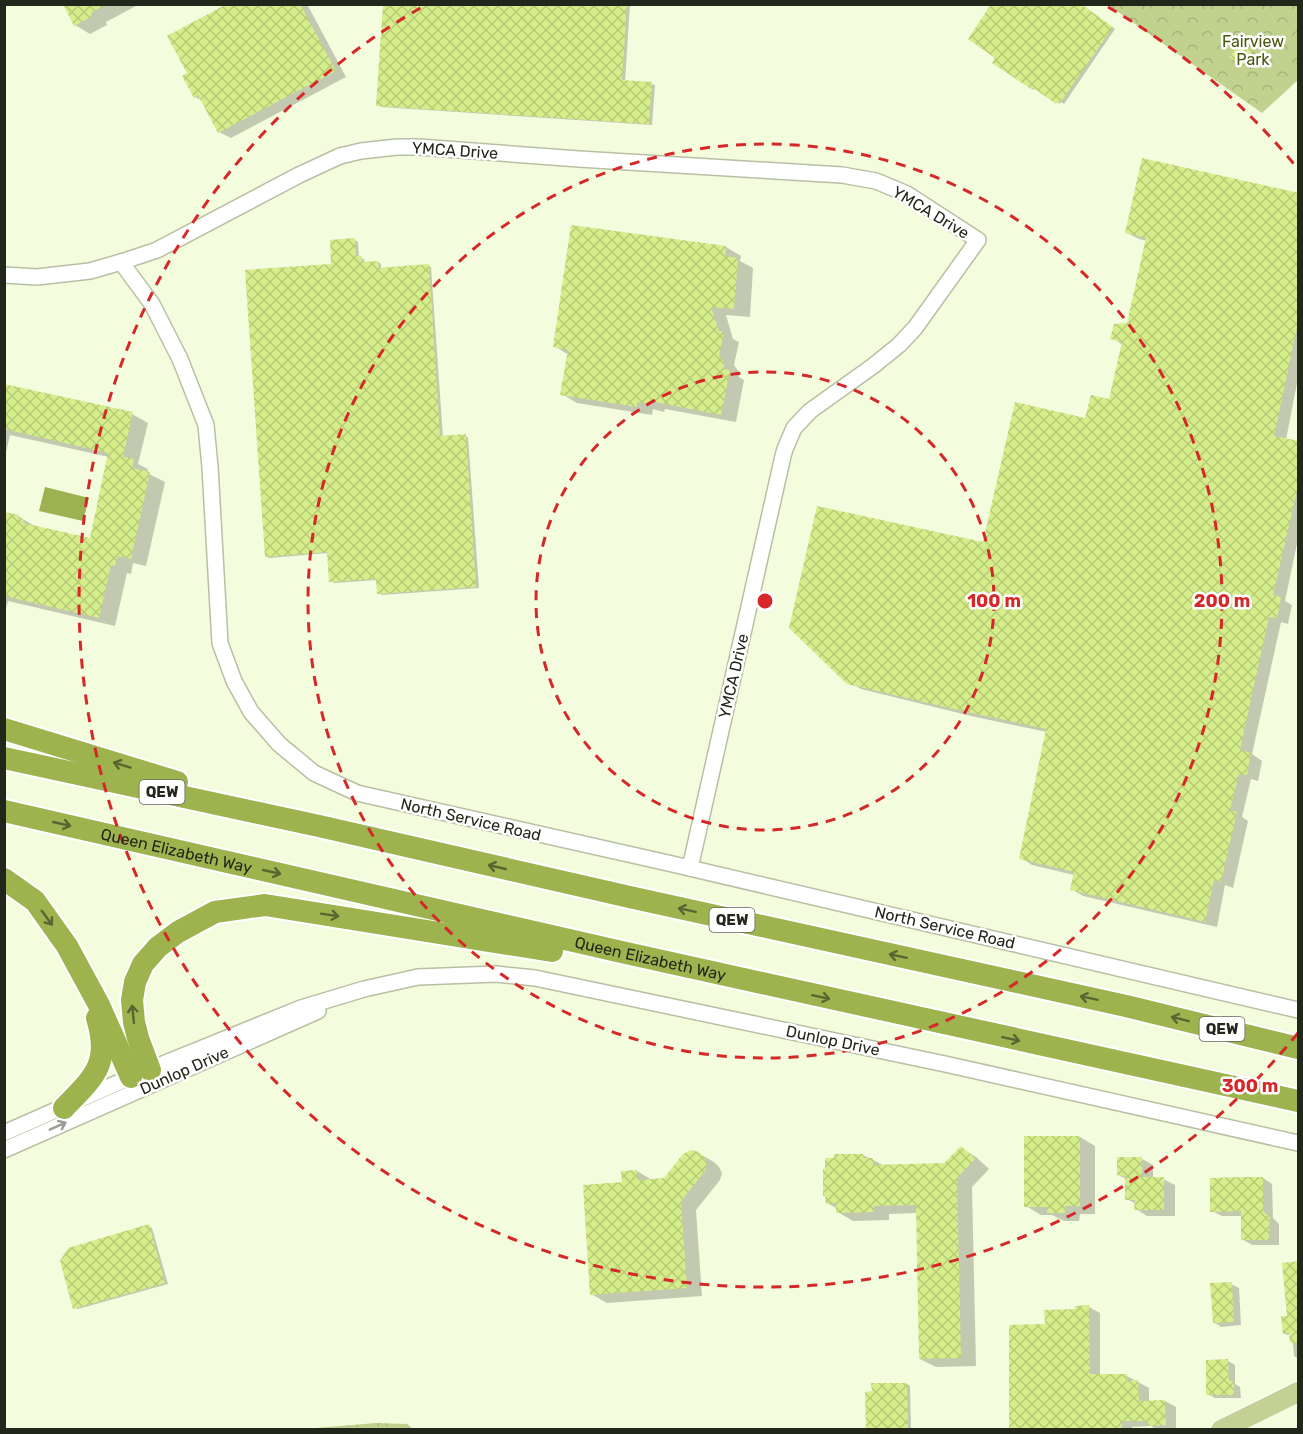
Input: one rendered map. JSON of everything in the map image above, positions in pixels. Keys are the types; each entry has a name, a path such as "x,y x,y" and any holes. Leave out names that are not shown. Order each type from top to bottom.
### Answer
{"highway":[{"path":"4,729 319,826"},
{"name":"QEW","path":"4,758 1125,1006 1299,1048"},
{"name":"Queen Elizabeth Way","path":"4,811 764,984 1299,1101"},
{"path":"4,879 35,901 67,946 110,1028 143,1081"},
{"path":"143,1081 132,1000 135,982 143,964 158,947 178,932 215,912 265,905 764,984"},
{"path":"64,1107 92,1079 99,1067 102,1054 101,1031 88,985"}],"main road":[{"path":"1221,1430 1299,1392"}],"street":[{"name":"YMCA Drive","path":"121,262 158,249 296,176 340,156 398,147 842,175 876,182 907,194 978,240 915,328 899,345 810,411 794,428 785,449 690,868"},
{"path":"4,275 37,277 90,271 121,262"},
{"name":"North Service Road","path":"121,262 152,304 180,359 206,425 220,644 234,681 251,712 279,744 314,773 357,793 1299,1010"},
{"name":"Dunlop Drive","path":"4,1150 143,1081 301,1008 364,989 418,977 496,974 535,978 902,1054 1299,1143"},
{"name":"Dunlop Drive","path":"4,1133 64,1107 143,1081"}],"green space":[{"name":"Fairview Park","path":"1108,5 1298,5 1298,80 1262,113"},
{"path":"376,1423 407,1424 413,1429 304,1429"}],"shaded area":[{"path":"45,487 89,498 83,521 39,511"}],"building":[{"path":"63,4 108,4 91,13 93,16 74,26"},
{"path":"227,4 300,4 336,71 218,133 198,95 194,98 182,76 187,73 167,36"},
{"path":"383,4 627,4 622,80 652,82 649,124 376,106"},
{"path":"991,4 1081,4 1113,27 1060,103 1058,101 1056,104 992,63 995,58 968,39"},
{"path":"1240,41 1253,51 1243,66 1229,57"},
{"path":"1142,158 1299,193 1299,318 1274,436 1299,441 1299,482 1273,595 1281,597 1277,618 1269,617 1240,750 1251,753 1247,775 1239,774 1230,810 1237,812 1221,882 1214,880 1205,922 1070,890 1074,872 1019,859 1046,729 847,684 789,628 817,506 983,542 1015,402 1085,418 1091,395 1109,399 1122,342 1110,339 1114,324 1127,323 1146,238 1125,233"},
{"path":"571,225 726,246 725,256 738,258 734,309 711,307 719,331 724,332 719,356 724,362 724,369 730,370 721,415 650,401 649,404 637,402 637,407 560,395 568,350 553,347"},
{"path":"355,238 356,256 362,256 362,262 378,261 379,268 429,264 440,436 466,434 476,587 377,594 376,579 329,582 327,552 265,557 245,270 331,264 330,240"},
{"path":"4,384 133,412 123,457 134,459 132,468 150,472 131,559 118,556 115,566 111,565 99,618 4,596 4,512 19,515 18,518 24,519 23,523 90,538 108,453 4,429"},
{"path":"1024,1136 1080,1136 1080,1206 1065,1206 1065,1213 1047,1213 1047,1207 1024,1207"},
{"path":"961,1146 975,1159 957,1178 961,1358 919,1359 916,1205 874,1206 874,1212 836,1213 836,1203 826,1204 825,1196 823,1196 825,1158 834,1158 834,1154 863,1154 863,1158 873,1158 873,1165 944,1163"},
{"path":"691,1150 699,1152 707,1163 705,1171 681,1201 687,1288 590,1295 583,1185 622,1182 621,1171 637,1170 638,1180 664,1178 683,1154"},
{"path":"1117,1157 1142,1157 1142,1177 1164,1177 1164,1210 1134,1210 1135,1200 1125,1200 1125,1176 1117,1175"},
{"path":"1263,1177 1263,1211 1270,1217 1269,1240 1241,1240 1241,1211 1210,1212 1210,1178"},
{"path":"149,1224 165,1283 73,1309 60,1261 68,1248"},
{"path":"1299,1261 1299,1343 1290,1343 1289,1333 1283,1334 1281,1316 1287,1316 1282,1263"},
{"path":"1232,1282 1234,1322 1213,1323 1210,1283"},
{"path":"1089,1305 1090,1374 1127,1374 1127,1381 1138,1380 1139,1401 1165,1400 1166,1425 1148,1426 1148,1421 1122,1421 1122,1430 1009,1430 1009,1325 1045,1324 1044,1310 1075,1309 1075,1306"},
{"path":"1228,1359 1229,1381 1234,1381 1234,1395 1206,1395 1206,1360"},
{"path":"871,1383 907,1383 908,1430 866,1430 865,1392 872,1391"}]}
